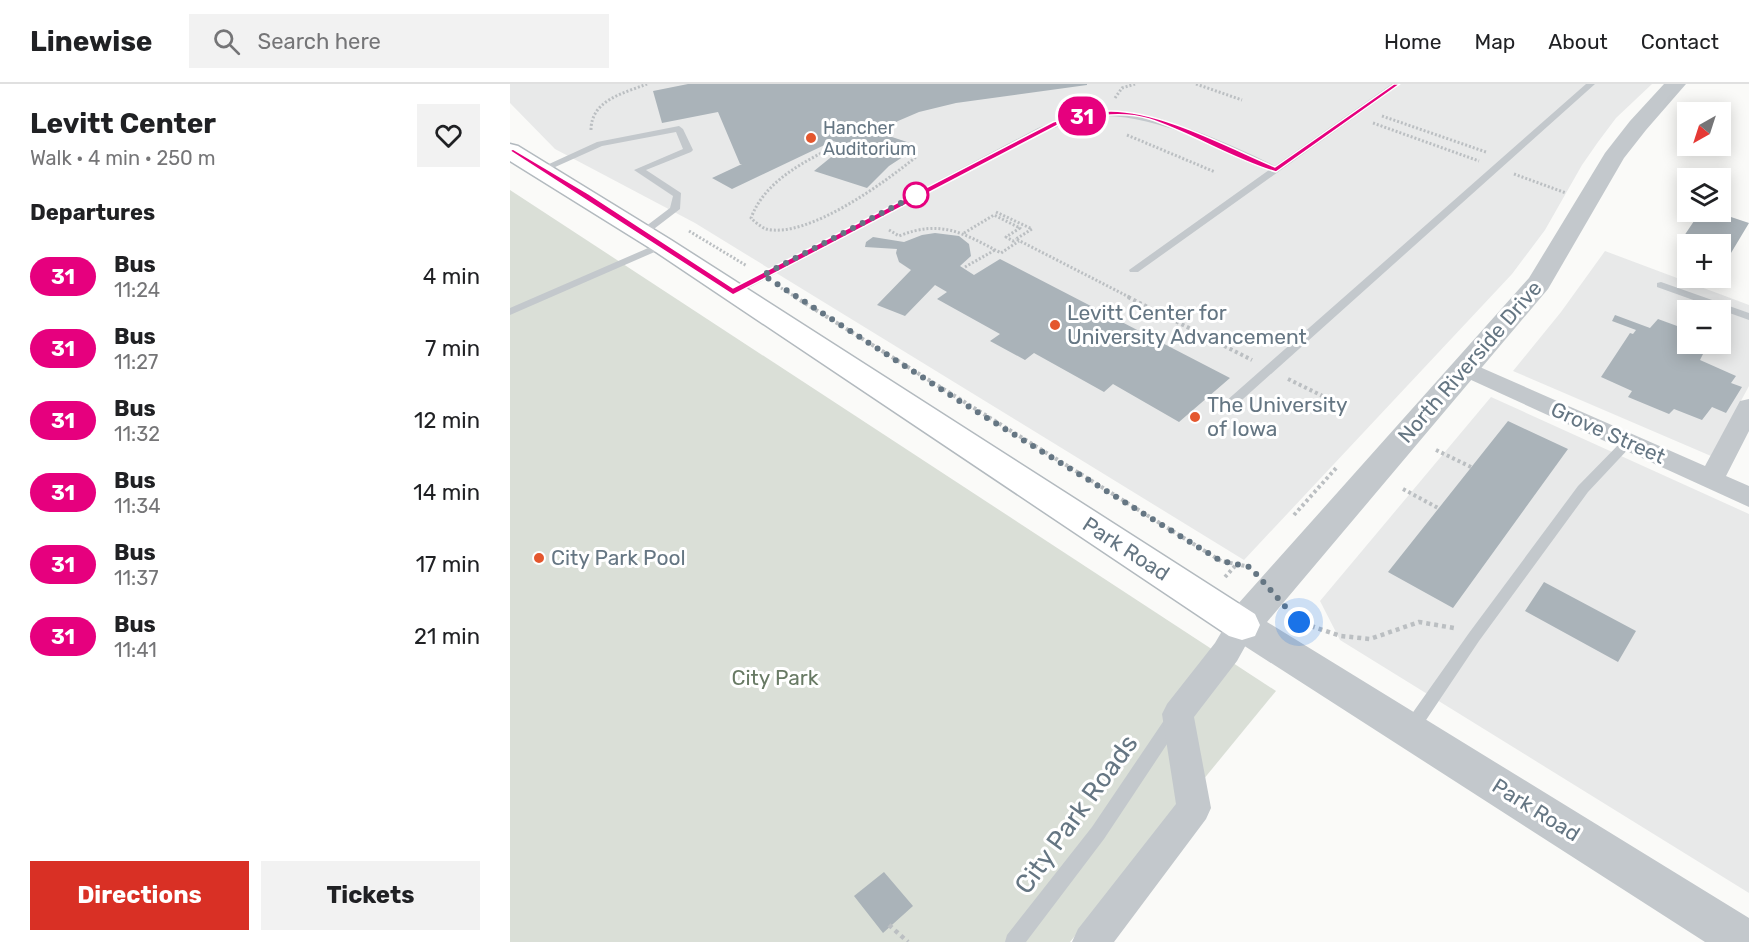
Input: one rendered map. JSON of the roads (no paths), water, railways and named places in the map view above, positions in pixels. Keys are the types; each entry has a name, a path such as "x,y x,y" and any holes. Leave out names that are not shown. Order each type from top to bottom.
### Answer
{"main road":[{"name":"Park Road","path":"510,151 652,239 1242,625"}],"street":[{"name":"North Riverside Drive","path":"1242,625 1539,283 1559,254 1588,198 1621,146 1676,84"},
{"name":"Grove Street","path":"1466,369 1749,497"},
{"path":"1710,479 1749,407"},
{"path":"1091,942 1194,808 1178,714 1226,652 1242,625"},
{"name":"Park Road","path":"1242,625 1746,942"}],"lane":[{"path":"1134,270 1397,84"},
{"path":"1228,405 1591,84"},
{"path":"733,292 1041,130 1090,114 1122,113 1149,117 1276,170"},
{"path":"510,312 652,239 664,215 675,209 678,195 639,170 688,150 679,129 600,144 541,170"},
{"path":"1661,285 1749,317"},
{"path":"1410,730 1474,637 1583,489 1628,442"},
{"name":"City Park Roads","path":"1014,942 1098,833 1178,714"}],"place":[{"name":"Hancher Auditorium","path":"811,138"},
{"name":"Levitt Center for University Advancement","path":"1055,325"},
{"name":"The University of Iowa","path":"1195,417"},
{"name":"City Park Pool","path":"539,558"}],"park label":[{"name":"City Park","path":"775,678"}]}
